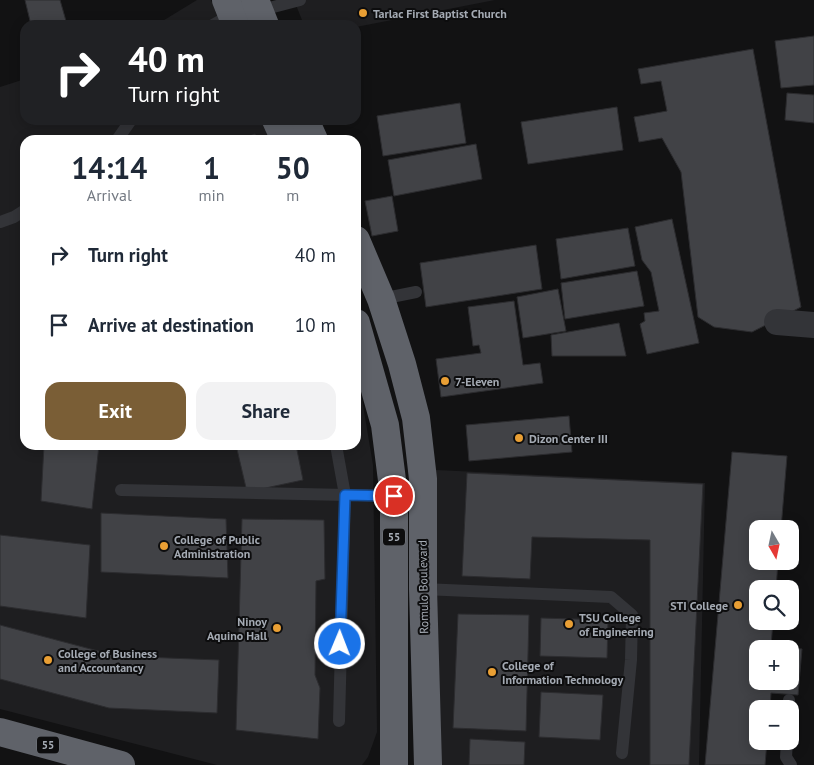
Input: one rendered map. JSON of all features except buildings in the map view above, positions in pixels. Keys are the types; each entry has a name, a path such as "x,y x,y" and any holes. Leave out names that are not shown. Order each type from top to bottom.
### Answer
{"highway":[{"name":"Romulo Boulevard","path":"361,252 381,299 402,364 416,418 423,479 422,589 428,765"},
{"name":"55","path":"361,341 385,425 394,496 391,762"},
{"name":"55","path":"0,732 121,765"}],"street":[{"path":"777,322 814,325"}],"lane":[{"path":"227,17 260,12 300,0"},
{"path":"0,222 20,213"},
{"path":"381,299 416,292"},
{"path":"337,450 345,495 339,721"},
{"path":"121,490 394,496"},
{"path":"422,589 611,596 632,615 631,660 622,753"},
{"path":"786,750 786,757 791,765"}],"shaded area":[{"path":"197,0 211,0 219,20 164,20"},
{"name":"Tarlac First Baptist Church","path":"294,0 495,0 361,26 361,20 302,20"},
{"path":"20,81 20,125 264,125 268,135 20,135 20,450 361,450 361,393 373,465 377,732 368,757 362,765 217,765 0,709 0,87"},
{"name":"TSU College of Engineering","path":"436,470 705,483 699,765 437,765"}],"place":[{"name":"Tarlac First Baptist Church","path":"363,13"},
{"name":"7-Eleven","path":"445,381"},
{"name":"Dizon Center III","path":"519,438"},
{"name":"College of Public Administration","path":"164,546"},
{"name":"STI College","path":"738,605"},
{"name":"TSU College of Engineering","path":"569,624"},
{"name":"Ninoy Aquino Hall","path":"277,628"},
{"name":"College of Business and Accountancy","path":"48,660"},
{"name":"College of Information Technology","path":"492,672"}],"route":[{"path":"340,644 345,495 394,496"}]}
